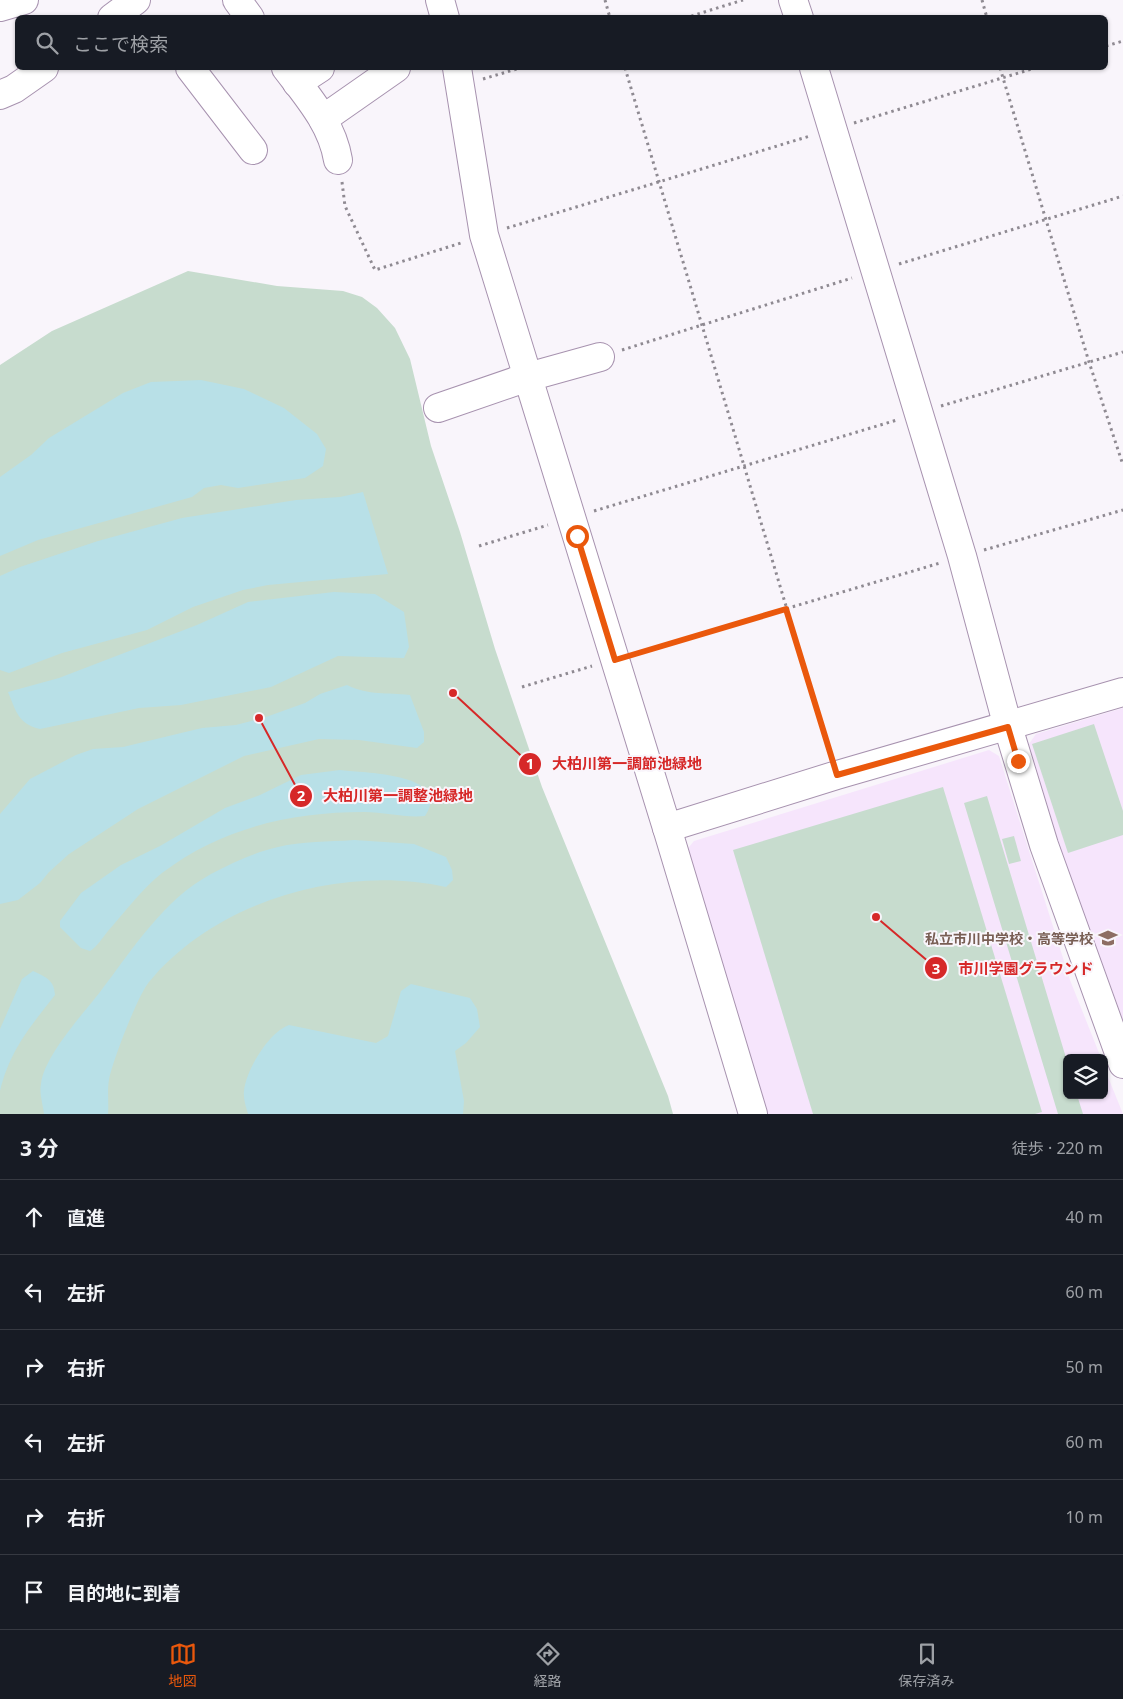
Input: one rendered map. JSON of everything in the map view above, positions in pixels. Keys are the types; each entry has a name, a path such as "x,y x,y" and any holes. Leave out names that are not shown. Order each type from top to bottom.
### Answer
{"street":[{"path":"0,7 24,0"},
{"path":"116,15 138,0 150,15"},
{"path":"237,0 248,15"},
{"path":"440,0 444,15"},
{"path":"794,0 798,15"},
{"path":"0,95 14,89 41,70"},
{"path":"192,70 253,150"},
{"path":"312,70 292,75 323,119 335,142 338,160"},
{"path":"323,119 393,70"},
{"path":"815,70 962,556 1008,727 1044,845 1123,1064"},
{"path":"459,76 484,235 753,1114"},
{"path":"438,408 528,377 600,357"},
{"path":"667,828 837,775 1008,727 1123,692"}],"path":[{"path":"605,0 609,15"},
{"path":"694,15 742,0"},
{"path":"982,0 986,15"},
{"path":"1108,45 1123,41"},
{"path":"459,76 505,70"},
{"path":"626,70 837,775"},
{"path":"1001,70 1089,362 1123,465"},
{"path":"338,160 345,206 376,270 484,235 1028,70"},
{"path":"479,546 1123,352"},
{"path":"522,687 1123,510"}],"shaded area":[{"name":"私立市川中学校・高等学校","path":"1123,708 1123,1020 1063,856 1029,744 1036,734"},
{"path":"989,750 999,756 1070,980 1099,1054 1063,1054 1063,1099 1108,1099 1108,1077 1123,1114 761,1114 684,853 694,841"}],"green space":[{"path":"188,271 277,286 343,291 362,297 377,308 395,328 410,359 431,446 460,532 495,649 542,787 668,1096 673,1114 0,1114 0,365 52,331"},
{"path":"1094,724 1123,811 1123,835 1068,853 1032,744"},
{"path":"943,787 1042,1112 1035,1114 813,1114 733,850"},
{"path":"987,796 1065,1054 1063,1054 1063,1099 1078,1099 1083,1114 1058,1114 964,803"},
{"path":"1014,836 1021,861 1009,864 1002,839"}],"water":[{"path":"201,380 244,389 284,408 317,434 326,449 323,466 305,478 238,488 221,485 204,488 192,497 38,540 0,556 0,477 31,455 49,438 123,393 151,382"},
{"path":"363,492 388,574 268,585 243,590 193,607 147,630 62,653 9,673 0,670 0,576 20,567 98,541 182,518 296,500 340,497"},
{"path":"334,592 375,594 404,612 409,647 404,658 338,656 271,687 181,705 139,708 40,729 22,720 8,692 59,678 197,625 248,602"},
{"path":"347,685 363,691 410,695 424,732 424,742 417,748 359,740 319,739 244,756 138,809 69,854 40,883 18,900 0,904 0,814 30,779 76,755 93,749 123,747 202,728 236,725 305,703 320,694"},
{"path":"340,770 385,775 417,783 427,791 431,802 425,816 372,812 337,813 284,819 258,826 208,844 162,873 140,894 90,951 81,948 60,927 60,921 81,893 121,865 160,846 225,808 260,795 301,775"},
{"path":"354,840 414,844 446,857 452,870 453,880 446,887 407,881 366,881 325,885 285,895 246,910 209,929 177,953 144,989 126,1029 111,1071 108,1084 108,1114 44,1114 41,1084 49,1061 57,1048 137,943 163,911 178,897 211,874 261,852 296,844"},
{"path":"33,971 51,982 55,995 15,1051 4,1076 0,1091 0,1029 22,979"},
{"path":"411,984 470,998 477,1009 480,1027 466,1043 455,1051 464,1101 463,1114 248,1114 244,1094 249,1073 266,1043 281,1029 289,1025 376,1043 388,1036 401,991"}],"place":[{"name":"大柏川第一調節池緑地","path":"453,693"},
{"name":"大柏川第一調整池緑地","path":"259,718"},
{"name":"市川学園グラウンド","path":"876,917"},
{"name":"私立市川中学校・高等学校","path":"1108,938"}],"route":[{"path":"577,536 615,660 786,609 837,775 1008,727 1018,761"}]}
